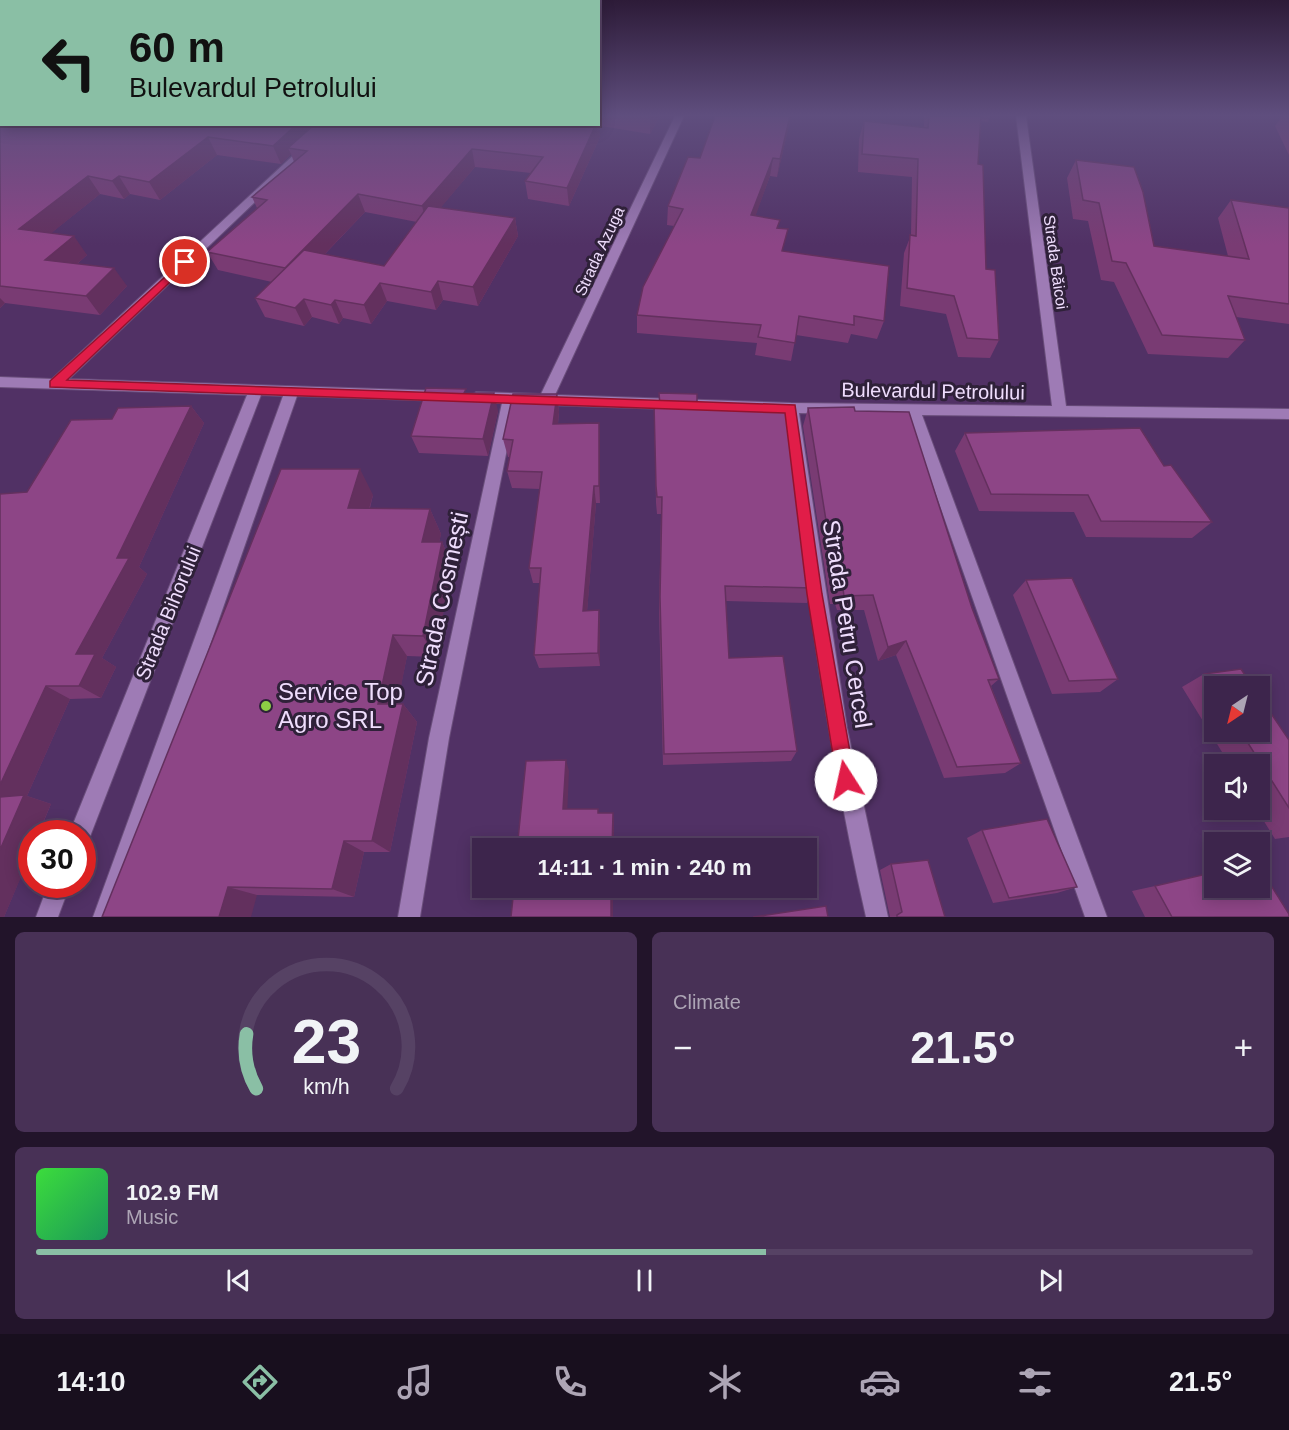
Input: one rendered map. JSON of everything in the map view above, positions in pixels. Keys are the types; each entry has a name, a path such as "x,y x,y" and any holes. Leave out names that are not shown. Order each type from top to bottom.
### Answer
{"street":[{"path":"55,384 296,159"},
{"name":"Strada Azuga","path":"546,399 660,159"},
{"name":"Strada Băicoi","path":"1027,159 1060,411"},
{"name":"Bulevardul Petrolului","path":"0,382 791,408 1289,414"},
{"name":"Strada Bihorului","path":"86,820 256,391"},
{"path":"104,917 291,393"},
{"name":"Strada Cosmești","path":"409,917 439,738 510,398"},
{"name":"Strada Petru Cercel","path":"791,408 826,664 854,827 877,917"},
{"path":"913,410 1096,917"},
{"path":"47,917 54,898"}],"building":[{"path":"0,159 179,159 149,182 119,176 112,181 88,176 19,229 74,236 45,260 114,268 86,296 0,286"},
{"path":"298,159 463,159 422,206 358,194 285,268 207,252 267,200 252,197"},
{"path":"542,159 580,159 567,188 525,181"},
{"path":"687,159 773,159 751,215 780,220 777,228 788,229 782,251 889,266 884,321 854,316 854,325 799,316 795,343 758,337 761,325 637,315 643,287 683,209 668,206"},
{"path":"916,159 978,159 978,164 983,165 986,269 995,270 999,340 967,338 954,296 907,288 910,235 916,236 918,159"},
{"path":"1076,160 1134,167 1143,192 1154,246 1249,259 1231,200 1289,208 1289,304 1228,296 1245,340 1162,335 1126,263 1112,261 1099,203 1083,200"},
{"path":"428,206 515,218 473,287 438,281 431,292 380,283 364,305 335,300 331,305 304,299 295,308 255,298 304,250 384,266"},
{"path":"426,388 466,389 464,393 494,393 483,439 411,436"},
{"path":"659,393 697,394 697,406 789,408 813,588 725,586 729,658 783,656 797,751 664,754 660,597 662,497 657,497 656,486 654,404 660,405"},
{"path":"513,394 557,394 553,424 599,423 599,486 594,486 583,611 599,610 598,653 534,655 541,568 529,568 542,472 507,471 513,440 503,439"},
{"path":"191,406 117,558 129,558 76,654 95,654 79,686 46,686 0,785 0,494 27,492 71,420 112,419 118,408"},
{"path":"854,407 855,411 909,412 972,608 999,679 988,680 1021,763 957,767 906,641 888,647 873,595 844,596 843,589 837,589 808,408"},
{"path":"1140,428 1164,466 1171,465 1212,522 1101,521 1088,495 991,494 965,433"},
{"path":"281,469 360,469 348,508 430,509 422,542 442,542 423,636 393,635 378,704 403,704 372,841 344,841 332,889 228,887 219,917 102,917"},
{"path":"1072,578 1118,679 1069,681 1026,580"},
{"path":"1241,669 1246,676 1205,676 1204,674"},
{"path":"1270,712 1289,740 1289,808 1270,778 1270,754 1255,754 1247,742 1270,742"},
{"path":"566,760 563,809 598,809 598,813 613,813 612,838 518,838 526,761"},
{"path":"24,795 0,850 0,797"},
{"path":"1047,819 1077,887 1009,898 982,830"},
{"path":"928,860 945,917 897,917 902,912 891,864"},
{"path":"1204,875 1204,898 1270,898 1270,884 1289,917 1172,917 1155,886"},
{"path":"513,898 611,898 611,917 511,917"},
{"path":"826,906 828,917 753,917"}],"place":[{"name":"Service Top Agro SRL","path":"266,706"}],"route":[{"path":"185,262 55,384 791,408 814,594 846,780"}]}
